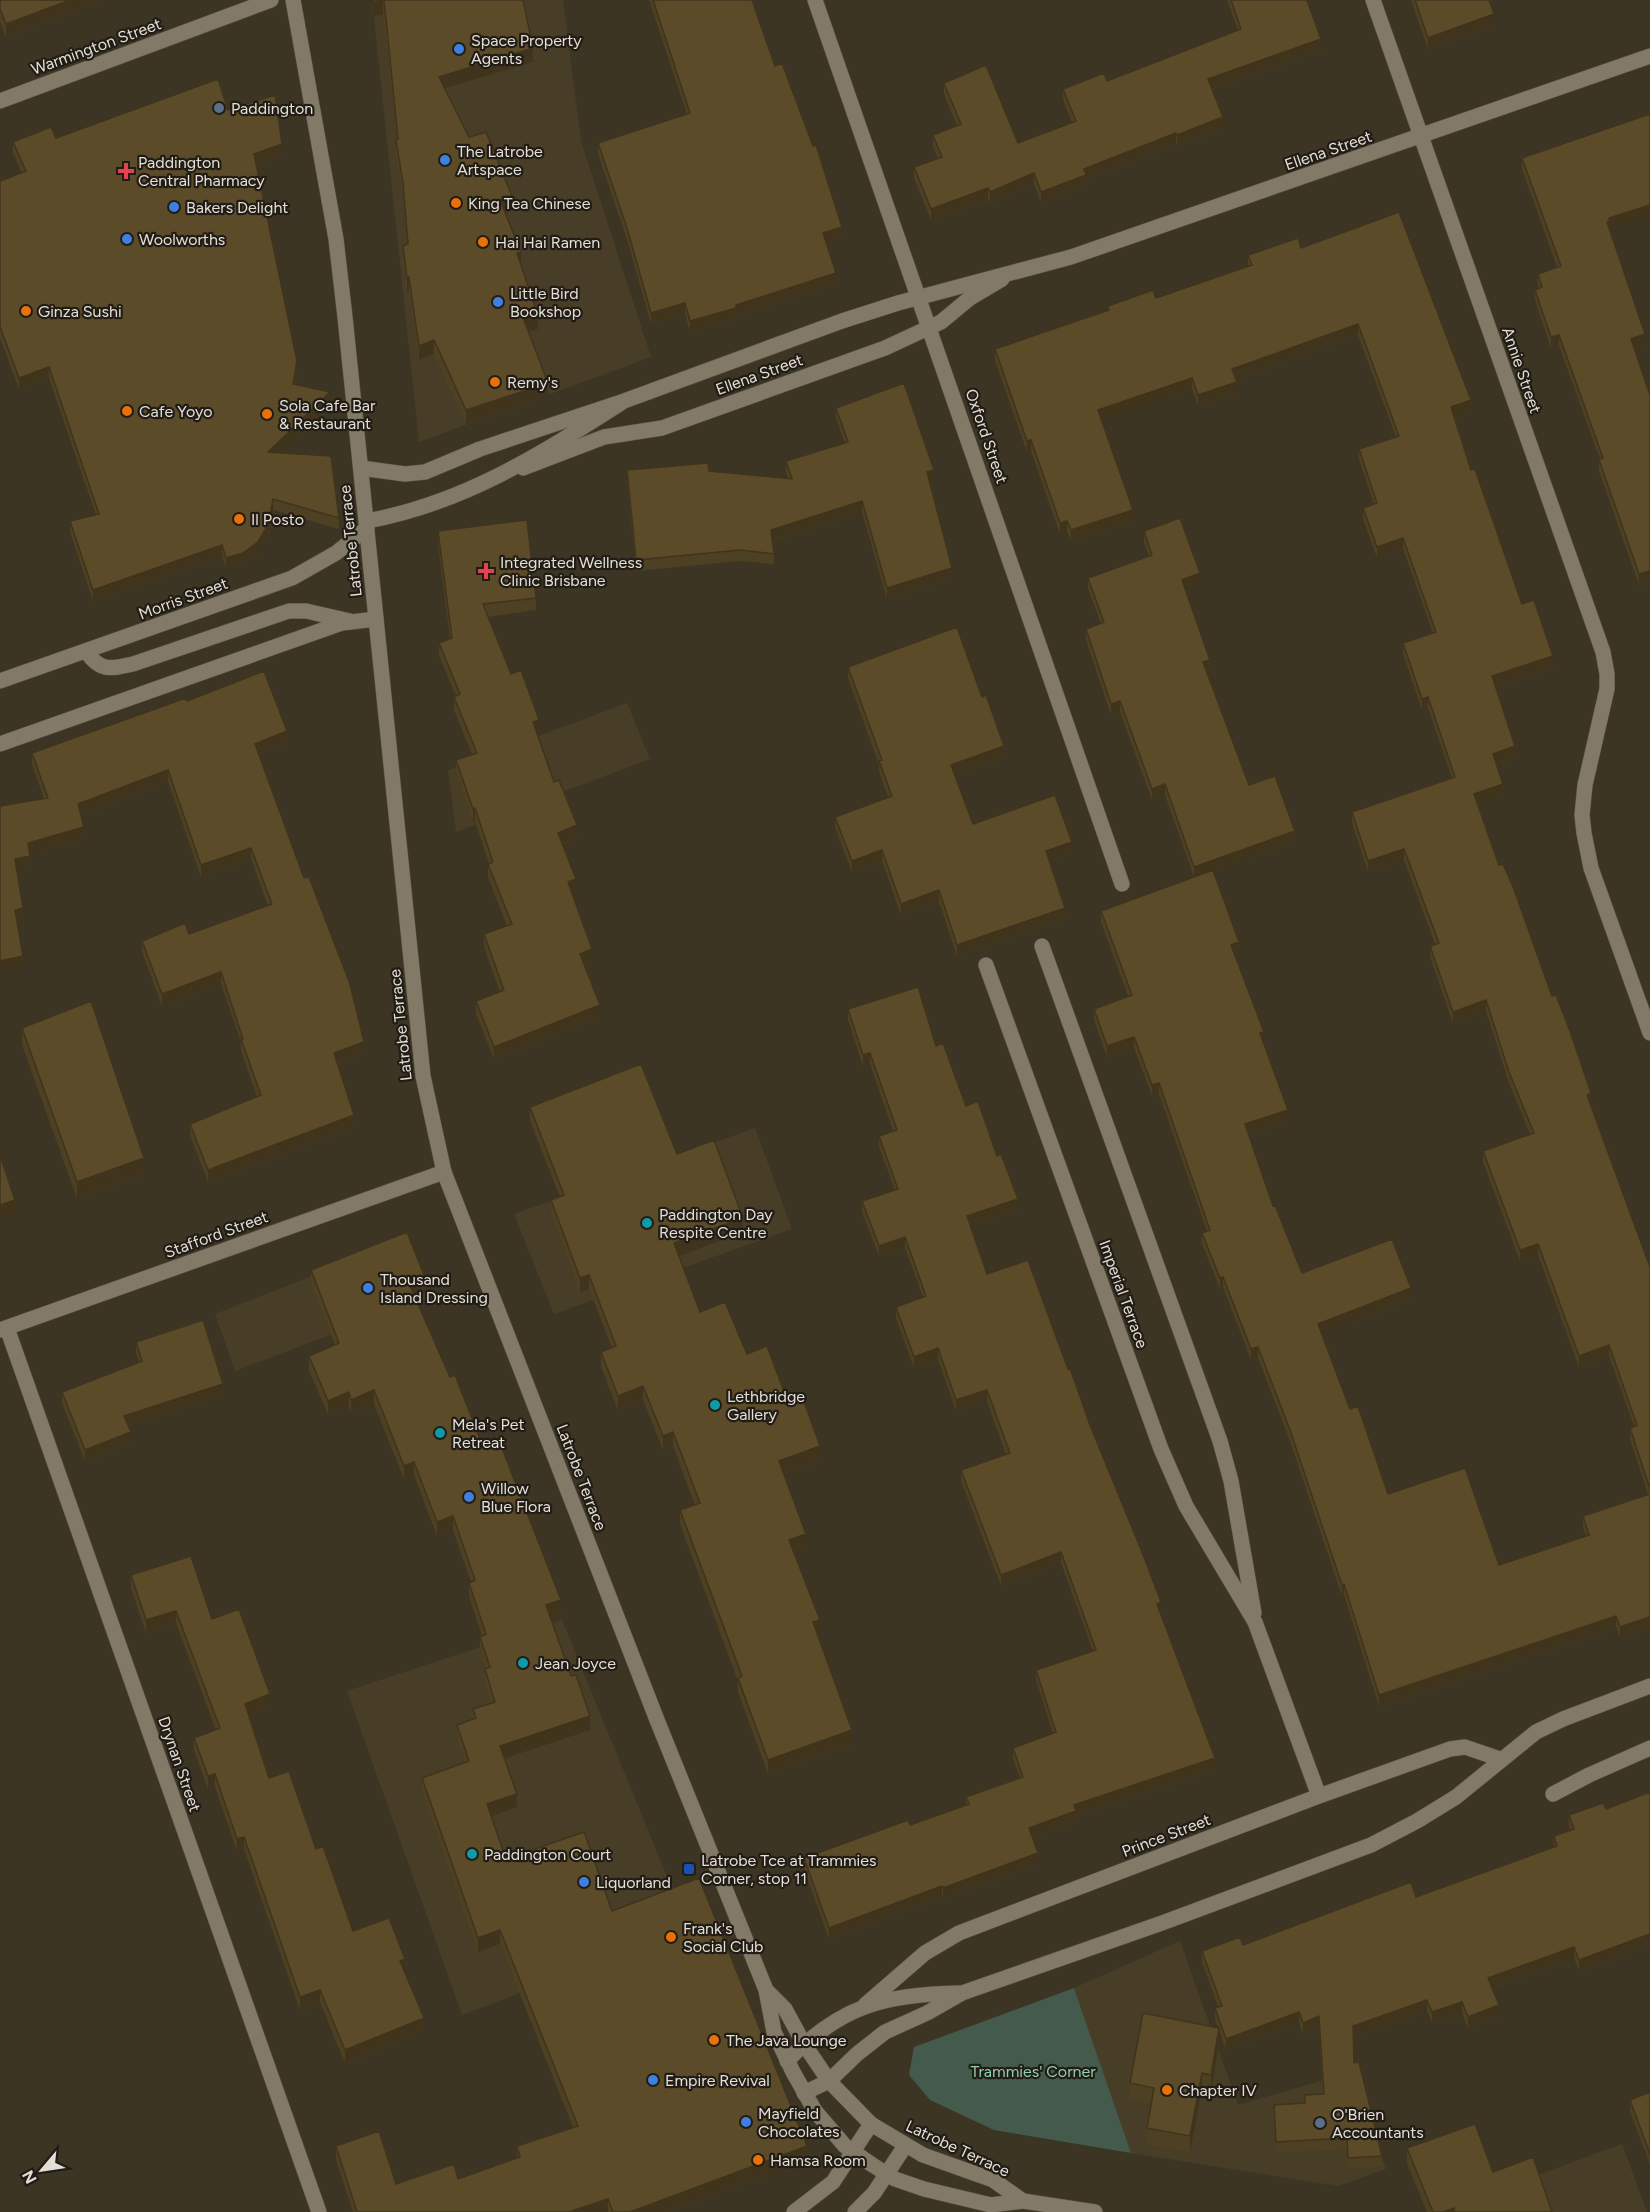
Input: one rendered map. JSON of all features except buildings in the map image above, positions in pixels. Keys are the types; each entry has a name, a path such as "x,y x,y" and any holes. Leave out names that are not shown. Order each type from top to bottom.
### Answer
{"street":[{"name":"Warmington Street","path":"0,100 271,0"},
{"name":"Latrobe Terrace","path":"293,0 336,238 423,1076 444,1172 657,1720 766,1990 774,2032 804,2093 823,2122 845,2146 886,2174 924,2189 991,2205 1023,2201 1095,2212"},
{"name":"Oxford Street","path":"815,0 1122,884"},
{"name":"Annie Street","path":"1373,0 1603,652 1607,674 1606,689 1583,804 1587,854 1650,1032"},
{"name":"Ellena Street","path":"361,468 405,474 434,470 480,449 624,401 842,321 919,297 1071,257 1650,56"},
{"name":"Ellena Street","path":"367,525 411,512 604,437 662,428 848,362 930,328 987,286 1015,273"},
{"name":"Ellena Street","path":"500,476 624,401"},
{"name":"Morris Street","path":"0,681 292,578 336,553 367,525"},
{"path":"86,651 97,665 117,668 289,611 306,611 350,621"},
{"path":"0,744 282,643 350,621 376,619"},
{"name":"Imperial Terrace","path":"1042,946 1221,1441 1231,1481 1255,1622 1319,1796"},
{"name":"Imperial Terrace","path":"986,965 1161,1449 1186,1506 1255,1622"},
{"name":"Stafford Street","path":"3,1329 444,1172"},
{"name":"Drynan Street","path":"3,1329 319,2212"},
{"name":"Prince Street","path":"804,2093 829,2081 885,2032 927,2013 962,1993 1162,1923 1371,1845 1418,1821 1456,1797 1500,1759 1548,1725 1650,1686"},
{"name":"Prince Street","path":"865,2005 925,1953 959,1933 1319,1796 1459,1747 1500,1759"},
{"path":"1553,1794 1650,1748"},
{"name":"Latrobe Terrace","path":"766,1990 785,2009 804,2044 829,2081 871,2124 923,2155 993,2180 1023,2201"},
{"name":"Prince Street","path":"787,2061 804,2044 835,2020 865,2005 919,1993 962,1993"},
{"path":"794,2212 832,2182 871,2124"},
{"path":"855,2212 873,2193 905,2146"}],"shaded area":[{"path":"372,0 563,0 581,141 651,357 419,442"},
{"path":"627,703 650,759 456,832 448,770"},
{"path":"755,1128 792,1229 554,1314 514,1214"},
{"path":"404,1240 428,1298 235,1371 215,1314"},
{"path":"562,1620 786,2168 667,2212 607,2212 520,1993 462,2015 347,1691"},
{"path":"1180,1941 1238,2105 1351,2072 1386,2169 1338,2186 1131,2153 1074,1988"},
{"path":"1622,2144 1647,2212 1437,2212"}],"green space":[{"name":"Trammies' Corner","path":"1074,1988 1131,2153 994,2130 930,2100 909,2075 914,2047"}],"place":[{"name":"Space Property Agents","path":"459,49"},
{"name":"Paddington","path":"219,108"},
{"name":"The Latrobe Artspace","path":"445,160"},
{"name":"Paddington Central Pharmacy","path":"126,171"},
{"name":"King Tea Chinese","path":"456,203"},
{"name":"Bakers Delight","path":"174,207"},
{"name":"Woolworths","path":"127,239"},
{"name":"Hai Hai Ramen","path":"483,242"},
{"name":"Little Bird Bookshop","path":"498,302"},
{"name":"Ginza Sushi","path":"26,311"},
{"name":"Remy's","path":"495,382"},
{"name":"Cafe Yoyo","path":"127,411"},
{"name":"Sola Cafe Bar & Restaurant","path":"267,414"},
{"name":"Il Posto","path":"239,519"},
{"name":"Integrated Wellness Clinic Brisbane","path":"486,571"},
{"name":"Paddington Day Respite Centre","path":"647,1223"},
{"name":"Thousand Island Dressing","path":"368,1288"},
{"name":"Lethbridge Gallery","path":"715,1405"},
{"name":"Mela's Pet Retreat","path":"440,1433"},
{"name":"Willow Blue Flora","path":"469,1497"},
{"name":"Jean Joyce","path":"523,1663"},
{"name":"Paddington Court","path":"472,1854"},
{"name":"Latrobe Tce at Trammies Corner, stop 11","path":"689,1869"},
{"name":"Liquorland","path":"584,1882"},
{"name":"Frank's Social Club","path":"671,1937"},
{"name":"The Java Lounge","path":"714,2040"},
{"name":"Empire Revival","path":"653,2080"},
{"name":"Chapter IV","path":"1167,2090"},
{"name":"Mayfield Chocolates","path":"746,2122"},
{"name":"O'Brien Accountants","path":"1320,2123"},
{"name":"Hamsa Room","path":"758,2160"}]}
